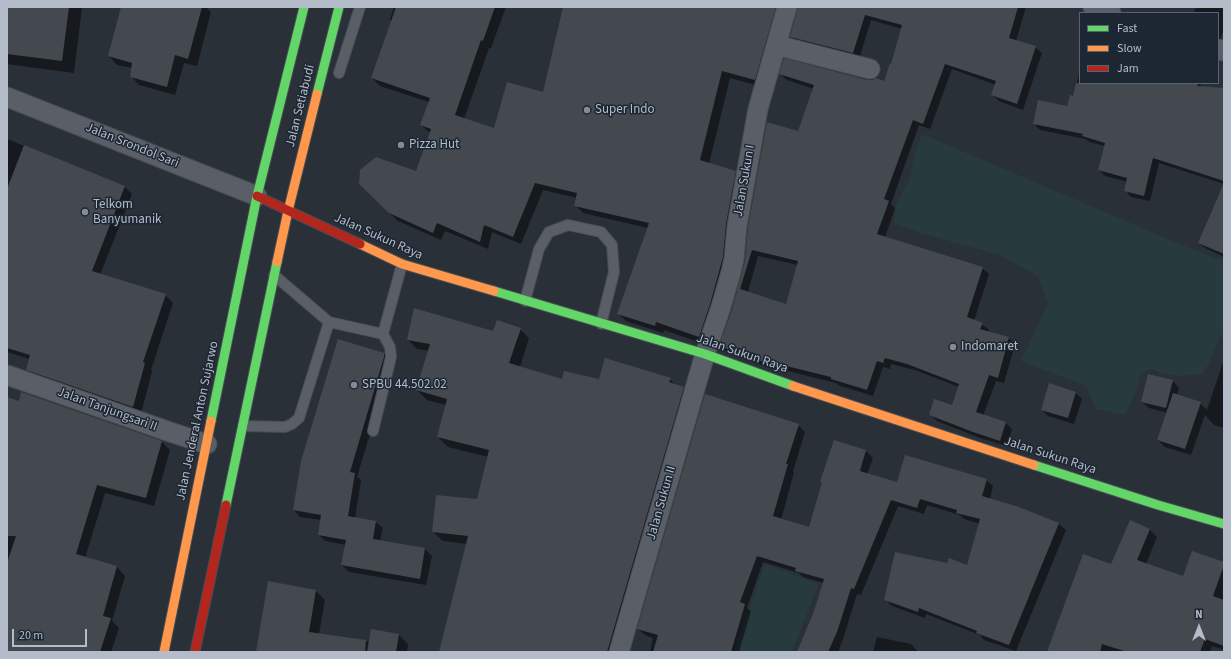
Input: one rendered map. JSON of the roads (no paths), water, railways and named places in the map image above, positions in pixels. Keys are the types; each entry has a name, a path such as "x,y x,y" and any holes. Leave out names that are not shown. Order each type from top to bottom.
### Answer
{"main road":[{"name":"Jalan Setiabudi","path":"257,196 304,7"},
{"name":"Jalan Setiabudi","path":"288,211 338,7"},
{"name":"Jalan Sukun Raya","path":"257,196 402,264 705,354 801,389 1150,502 1224,524"},
{"name":"Jalan Jenderal Anton Sujarwo","path":"164,652 257,196"},
{"path":"195,652 288,211"}],"street":[{"name":"Jalan Sukun I","path":"705,354 732,272 737,226 758,109 787,7"},
{"path":"1093,7 1108,12"},
{"path":"776,45 870,69"},
{"name":"Jalan Srondol Sari","path":"7,97 257,196"},
{"name":"Jalan Sukun II","path":"619,652 705,354"},
{"name":"Jalan Tanjungsari II","path":"7,374 163,430 207,444"}],"lane":[{"path":"339,73 360,7"},
{"path":"525,301 539,249 549,232 568,225 601,232 612,245 614,272 601,324"},
{"path":"373,431 391,357 390,347 383,334 402,264"},
{"path":"274,275 329,322 383,334"},
{"path":"242,426 285,427 292,424 299,418 329,322"}],"place":[{"name":"Super Indo","path":"587,110"},
{"name":"Pizza Hut","path":"401,145"},
{"name":"Telkom Banyumanik","path":"85,212"},
{"name":"Indomaret","path":"953,347"},
{"name":"SPBU 44.502.02","path":"354,385"}]}
